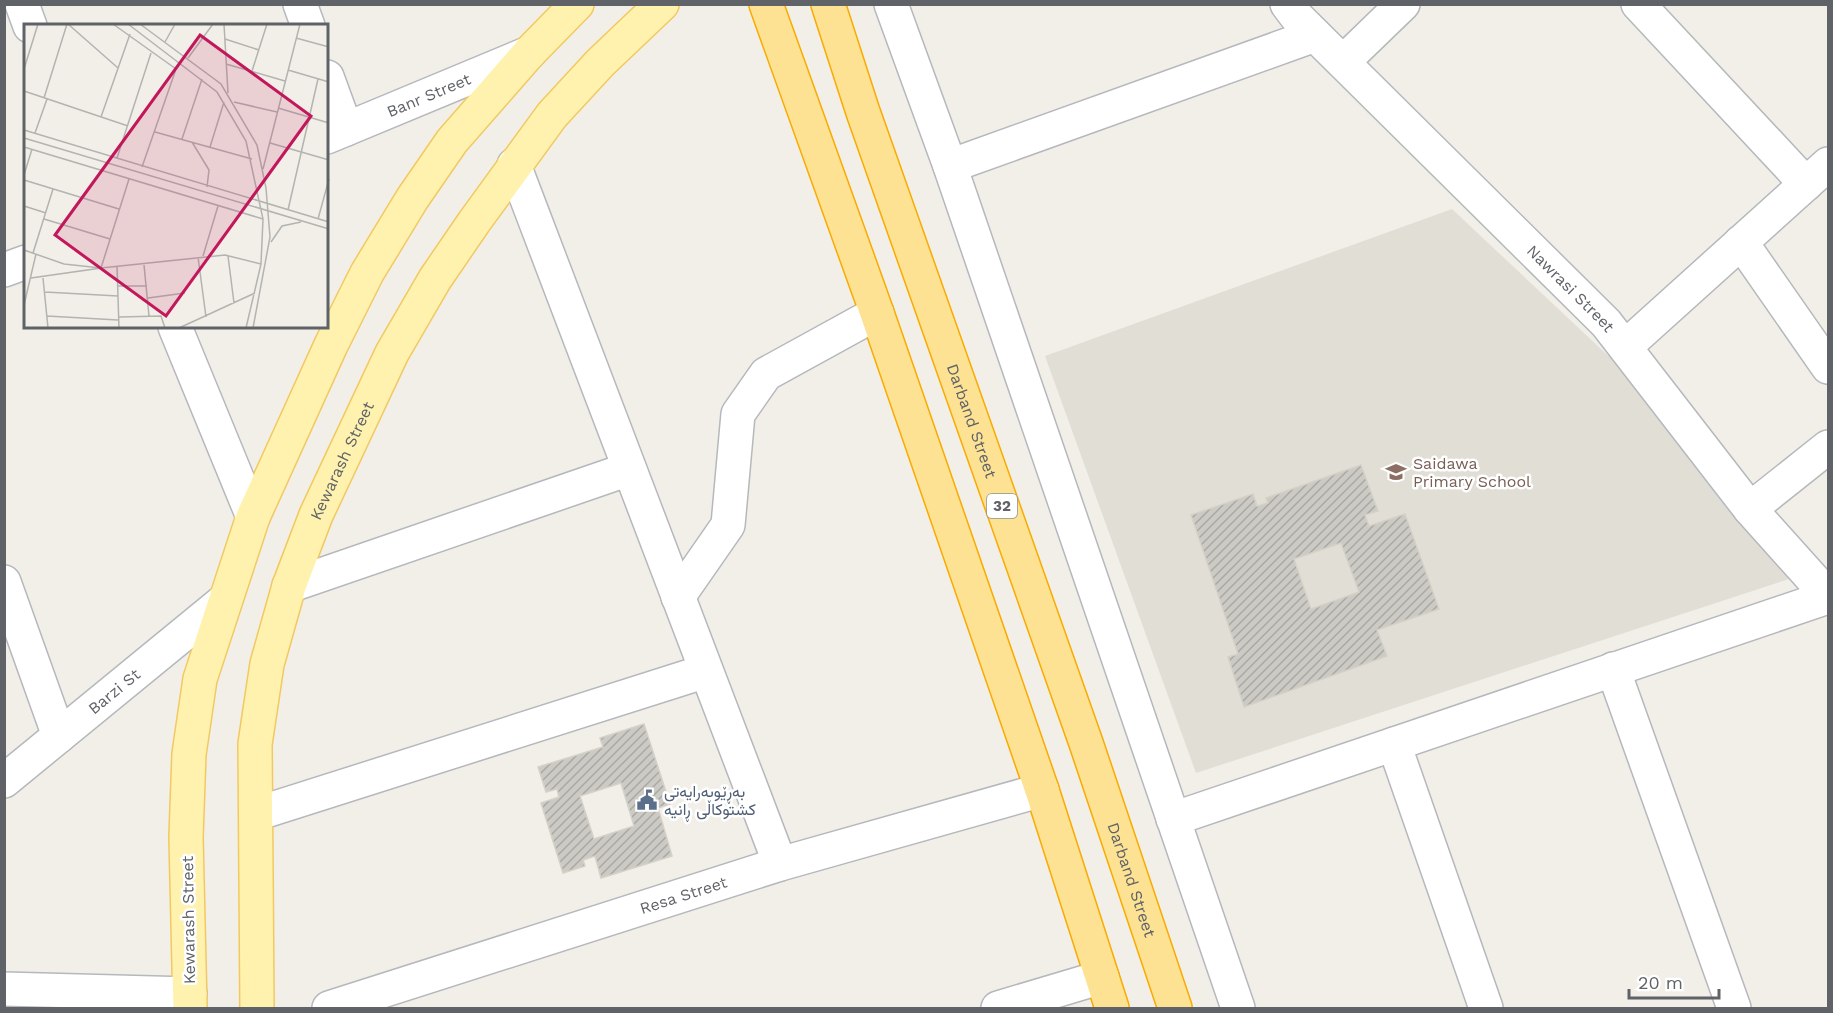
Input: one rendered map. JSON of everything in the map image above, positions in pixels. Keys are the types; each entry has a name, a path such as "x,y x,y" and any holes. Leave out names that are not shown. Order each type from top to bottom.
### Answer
{"highway":[{"path":"766,4 877,313 1042,790 1112,1008"},
{"name":"Darband Street","path":"828,4 863,112 1082,732 1175,1008"}],"main road":[{"name":"Kewarash Street","path":"190,1001 186,837 189,754 200,679 253,518 331,345 367,273 412,199 452,141 529,53 577,4"},
{"name":"Kewarash Street","path":"257,1008 255,744 267,664 289,586 316,515 392,353 435,279 514,165 552,115 600,63 662,4"}],"street":[{"path":"4,8 14,4"},
{"path":"22,4 29,24"},
{"path":"300,4 307,24"},
{"path":"891,4 950,166 1238,1008"},
{"name":"Nawrasi Street","path":"1287,4 1315,35 1606,323 1750,509 1828,596"},
{"path":"1343,62 1403,4"},
{"path":"1625,347 1817,174 1638,4"},
{"path":"950,166 1315,35"},
{"name":"Banr Street","path":"337,133 529,53"},
{"path":"328,83 337,133"},
{"path":"514,165 780,864"},
{"path":"1741,242 1828,367"},
{"path":"4,270 24,263"},
{"path":"678,597 728,525 738,414 766,374 877,313"},
{"path":"175,328 253,518"},
{"path":"1750,509 1828,447"},
{"path":"289,586 629,469"},
{"path":"4,582 59,736"},
{"path":"1173,819 1828,596"},
{"name":"Barzi St","path":"4,781 225,600"},
{"path":"1613,669 1734,1008"},
{"path":"256,814 706,671"},
{"path":"1394,744 1486,1008"},
{"name":"Resa Street","path":"329,1008 780,864 1042,790"},
{"path":"998,1008 1102,977"},
{"path":"4,989 190,1001"}],"shaded area":[{"name":"Saidawa Primary School","path":"1452,209 1618,365 1789,579 1196,773 1045,356"}],"building":[{"path":"1361,465 1378,511 1365,515 1369,526 1405,514 1439,609 1377,630 1387,656 1244,707 1228,657 1238,654 1191,515 1253,494 1257,506 1268,503 1266,498","holes":["1341,543 1359,592 1311,609 1294,559"]},
{"name":"بەڕێوبەرایەتی کشتوکاڵی ڕانیە","path":"644,724 670,804 658,808 672,856 601,878 595,856 583,860 585,866 563,873 541,803 559,797 557,789 546,792 538,767 603,747 600,738","holes":["621,783 634,826 594,839 580,796"]}],"place":[{"name":"Saidawa Primary School","path":"1396,472"},
{"name":"بەڕێوبەرایەتی کشتوکاڵی ڕانیە","path":"647,800"}]}
